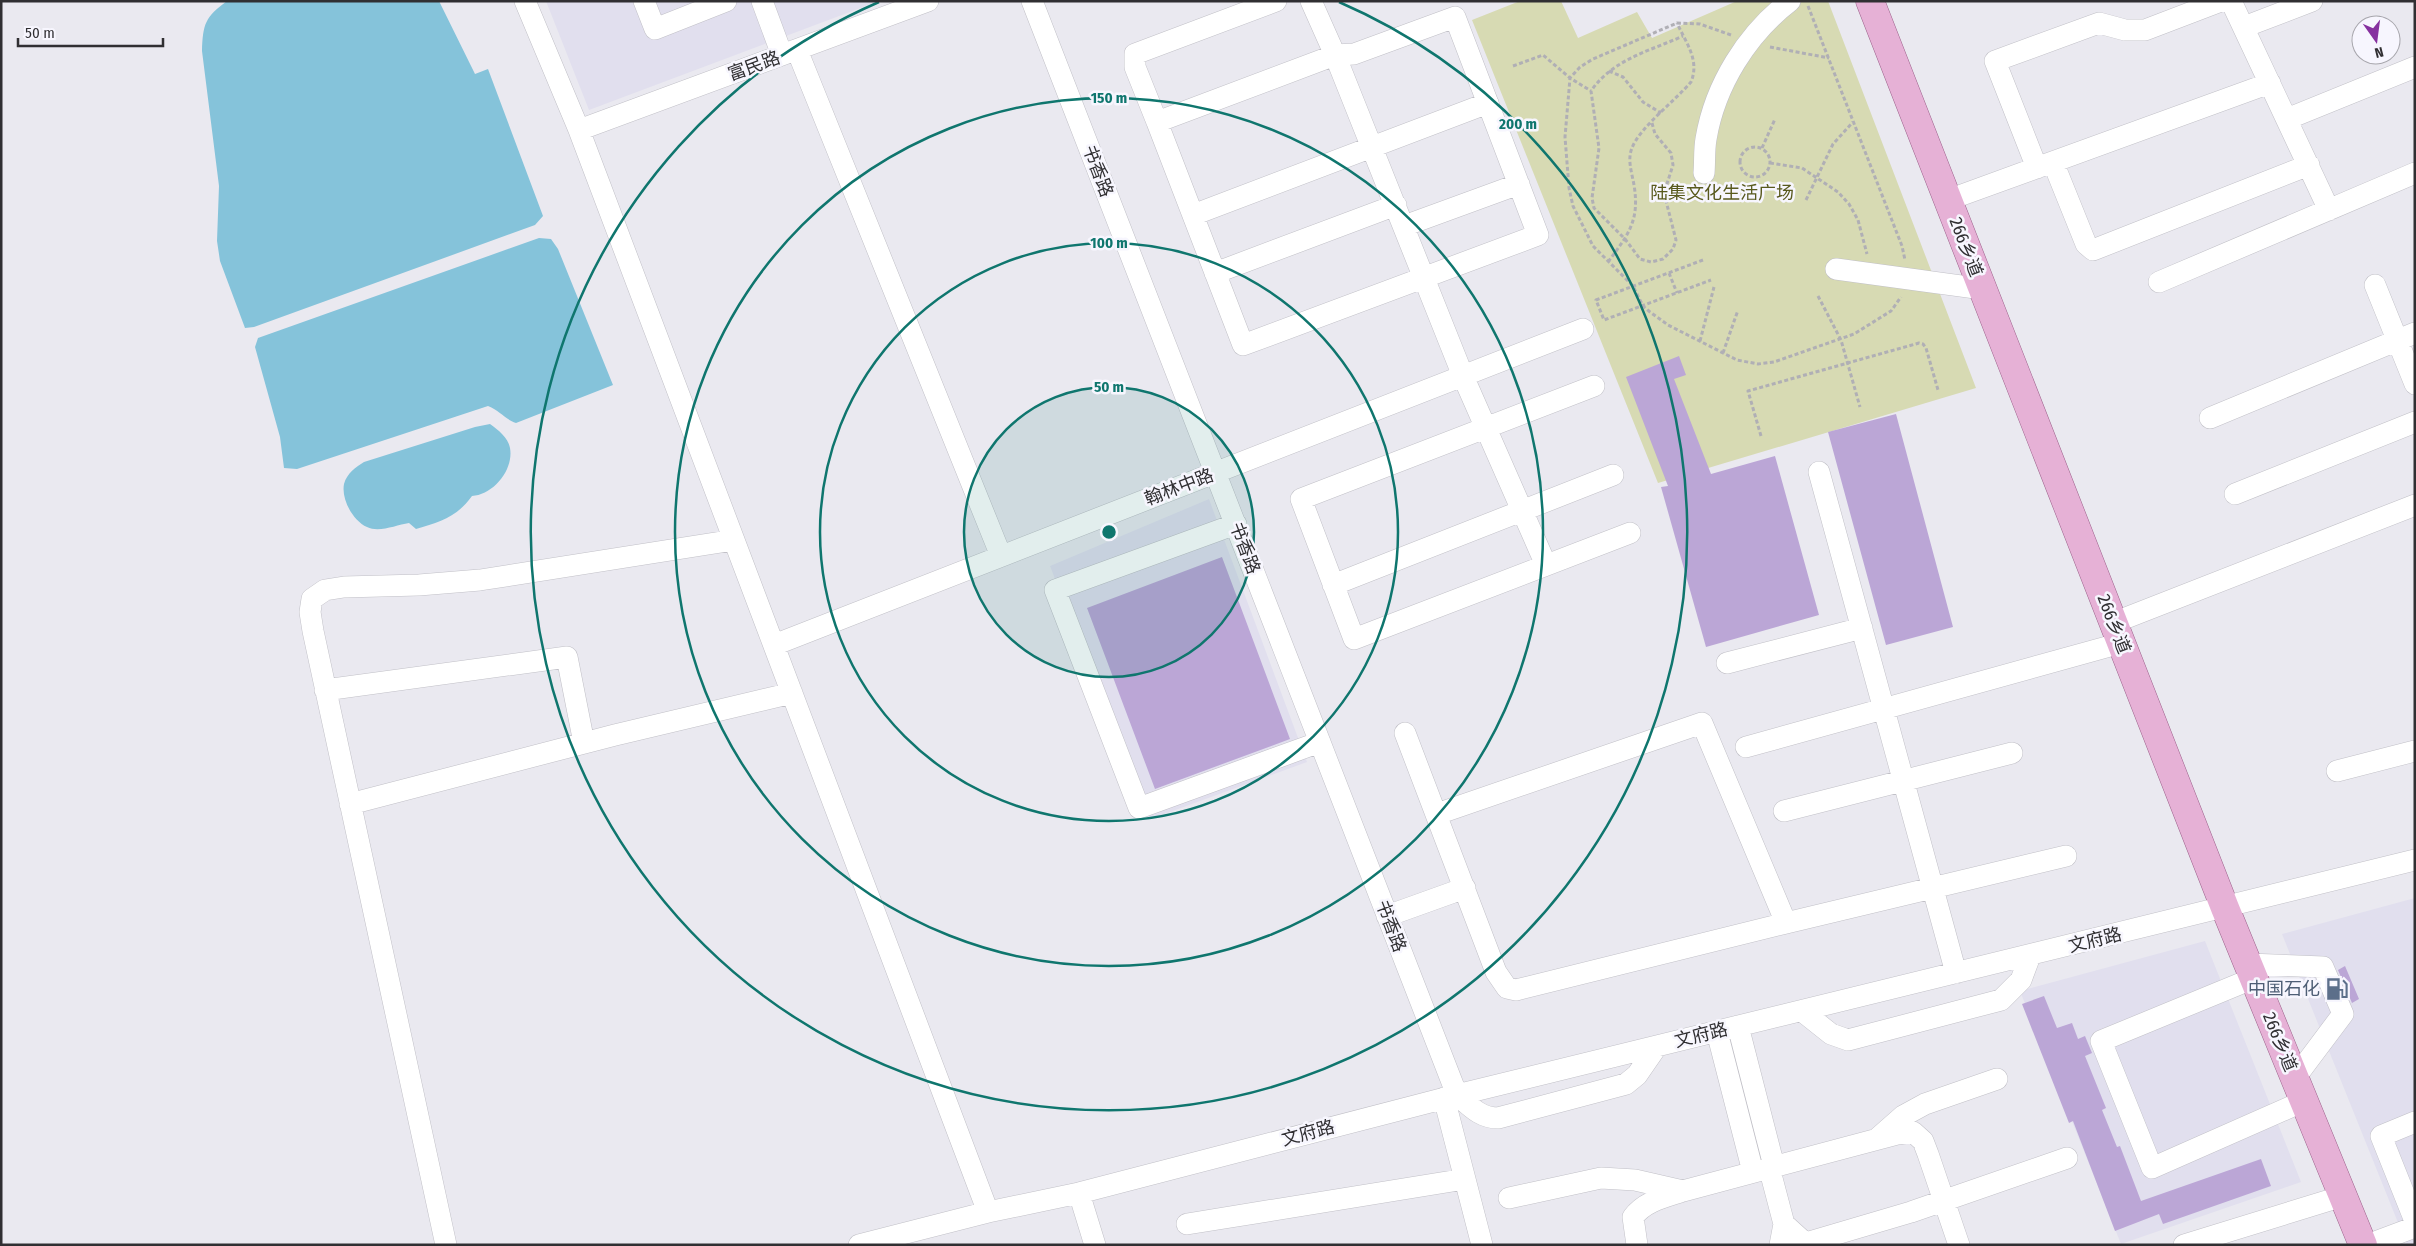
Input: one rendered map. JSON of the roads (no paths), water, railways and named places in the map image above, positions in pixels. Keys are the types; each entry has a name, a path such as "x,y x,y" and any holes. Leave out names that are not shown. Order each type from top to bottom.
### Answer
{"main road":[{"name":"266乡道","path":"1870,1 2225,908 2362,1245"}],"street":[{"path":"525,1 579,130 988,1212"},
{"path":"644,1 654,30 726,1"},
{"path":"762,1 790,52 1001,556"},
{"name":"富民路","path":"579,130 928,1"},
{"name":"书香路","path":"1032,1 1388,916 1450,1096 1465,1179 1482,1245"},
{"path":"1157,122 1335,55 1354,54 1455,17 1538,235 1243,345 1135,67 1135,54 1276,1"},
{"path":"1312,1 1396,205 1463,376 1546,566"},
{"path":"1704,173 1706,139 1713,112 1732,66 1759,30 1790,1"},
{"path":"2221,1 2145,30 2125,30 2099,23 1995,61 2045,165 2086,244 2093,250 2309,166"},
{"path":"2231,1 2329,210"},
{"path":"2244,28 2312,1"},
{"path":"2287,119 2415,67"},
{"path":"1948,200 2270,83"},
{"path":"1193,215 1488,103"},
{"path":"2159,282 2415,173"},
{"path":"1404,226 1519,184"},
{"path":"1215,273 1396,205"},
{"path":"1836,269 1983,289"},
{"path":"2375,286 2406,337 2415,384"},
{"name":"翰林中路","path":"774,645 1583,329"},
{"path":"2210,418 2406,337"},
{"path":"1594,386 1301,499 1354,639 1630,533"},
{"path":"2235,494 2415,422"},
{"path":"1819,472 1956,973"},
{"path":"1333,585 1614,475"},
{"path":"1746,748 1884,709 2117,633 2415,505"},
{"path":"1236,524 1055,590 1139,808 1320,742"},
{"path":"446,1245 325,690 310,612 312,600 325,590 344,586 419,585 480,580 734,540"},
{"path":"1727,663 1862,628"},
{"path":"325,690 567,657 584,743"},
{"path":"350,804 584,743 792,693"},
{"path":"1437,814 1702,722 1786,923"},
{"path":"1405,733 1500,981 1507,988 1516,990 2066,856"},
{"path":"2337,771 2415,751"},
{"path":"1784,810 2012,753"},
{"name":"文府路","path":"859,1245 988,1212 1079,1193 1450,1096 2030,956 2415,860"},
{"path":"1388,916 1465,888"},
{"path":"1802,1011 1831,1034 1848,1040 2001,1000 2021,980 2030,956"},
{"path":"2323,967 2343,1014 2299,1090 2152,1168 2101,1041 2251,971 2323,967"},
{"path":"1738,1026 1765,1168"},
{"path":"1717,1032 1784,1224 1802,1244 1944,1201 2066,1158"},
{"path":"1450,1096 1487,1118 1498,1118 1626,1084 1637,1075 1657,1046"},
{"path":"1876,1139 1903,1116 1925,1104 1997,1078"},
{"path":"2415,1122 2381,1136 2415,1221"},
{"path":"1637,1245 1633,1217 1640,1207 1683,1190 1876,1139 1913,1132 1923,1141 1959,1245"},
{"path":"1509,1198 1601,1178 1635,1180 1683,1190"},
{"path":"1187,1224 1465,1179"},
{"path":"1079,1193 1095,1245"},
{"path":"2184,1245 2343,1196"},
{"path":"1780,1245 1784,1224"},
{"path":"2367,1245 2415,1227"}],"water":[{"path":"227,1 439,1 475,74 488,69 543,216 535,225 254,327 245,328 220,261 217,241 219,186 202,51 203,34 207,22 214,12"},
{"path":"539,238 551,239 558,249 613,385 516,423 488,406 297,469 284,468 280,437 255,347 258,338"},
{"path":"490,424 502,434 509,444 509,465 494,486 480,495 472,496 454,514 416,529 409,523 382,529 372,529 357,520 349,509 344,496 345,480 355,468 364,462"}],"place":[{"name":"中国石化","path":"2337,989"}],"park label":[{"name":"陆集文化生活广场","path":"1722,193"}]}
